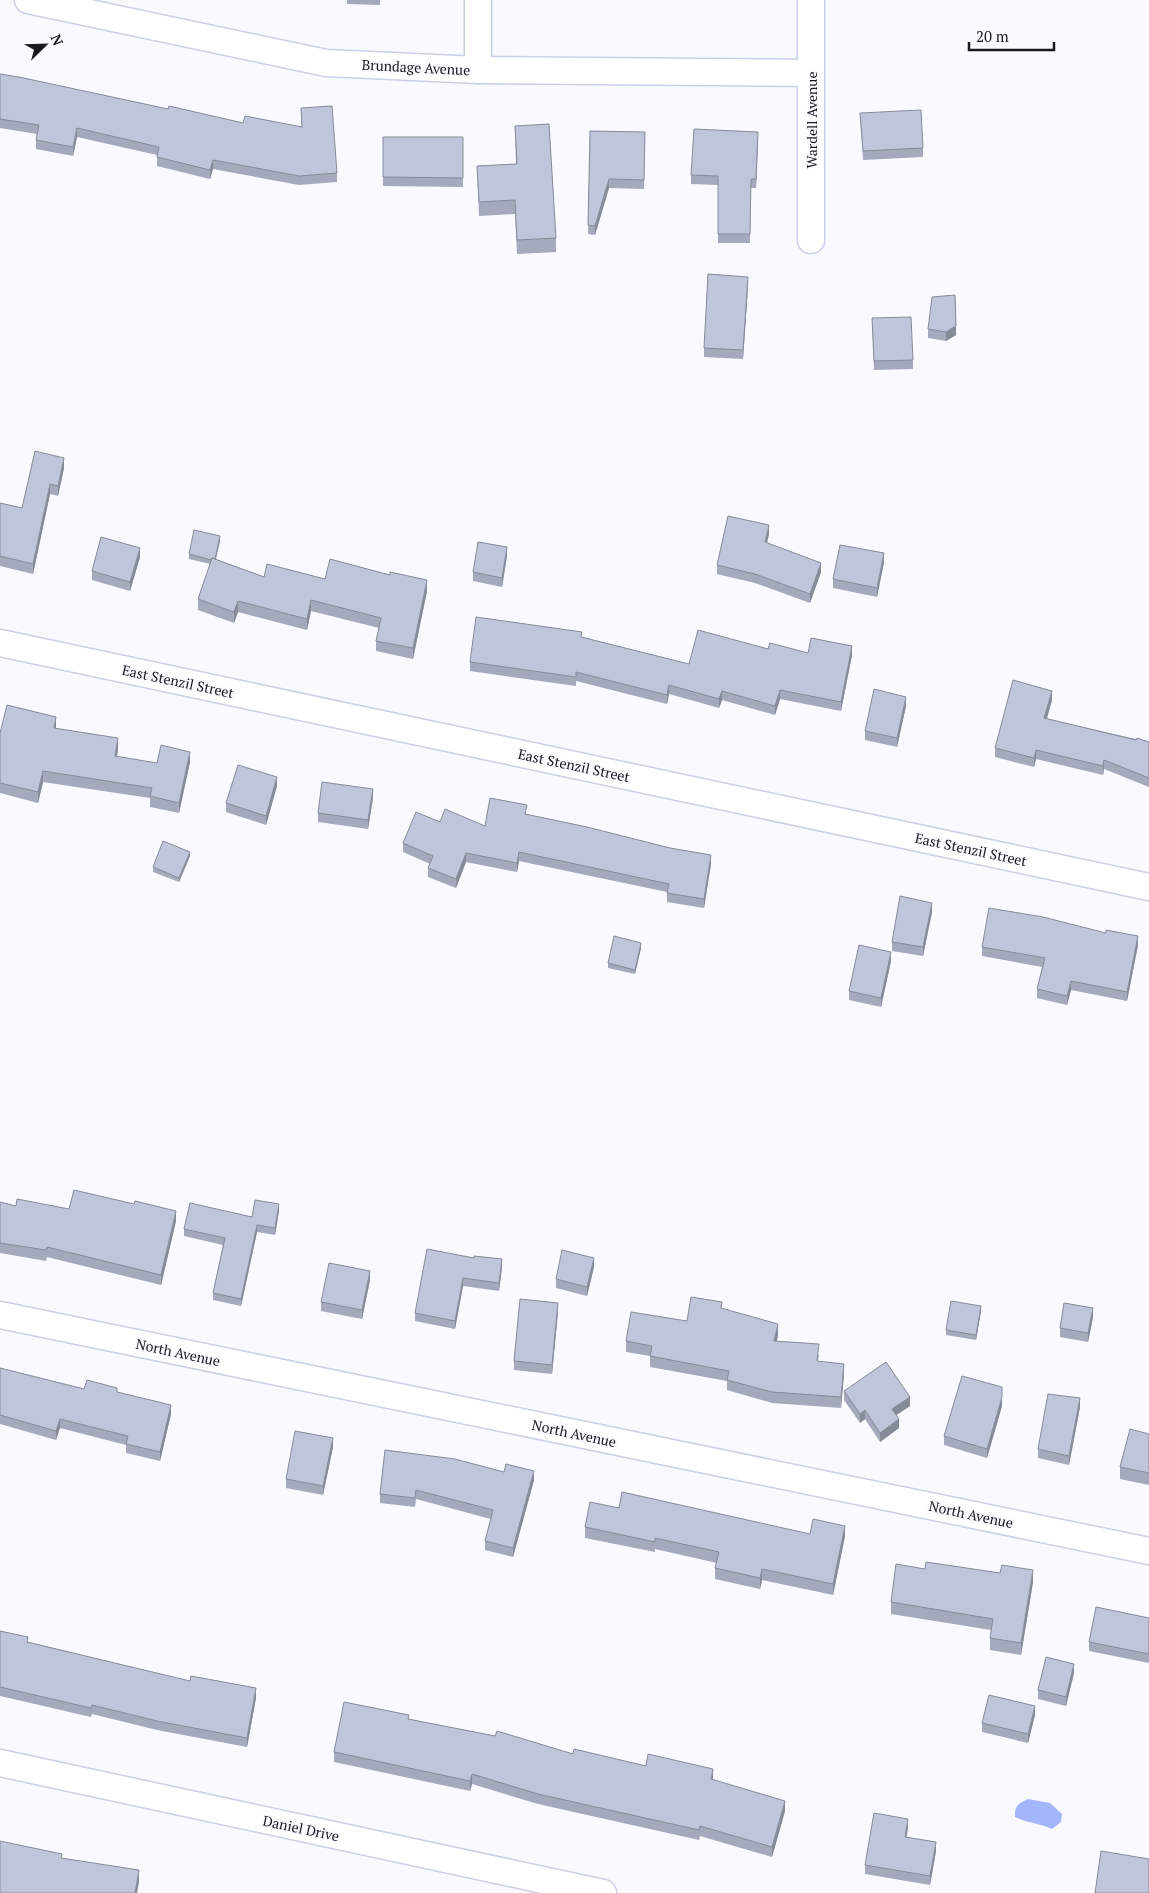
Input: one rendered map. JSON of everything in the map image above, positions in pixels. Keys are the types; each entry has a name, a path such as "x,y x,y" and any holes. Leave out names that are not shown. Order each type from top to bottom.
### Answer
{"street":[{"name":"Brundage Avenue","path":"28,0 326,63 478,70 810,73"},
{"path":"478,0 478,70"},
{"name":"Wardell Avenue","path":"811,0 812,240"},
{"name":"East Stenzil Street","path":"0,643 1149,887"},
{"name":"North Avenue","path":"0,1315 1149,1550"},
{"name":"Daniel Drive","path":"0,1763 602,1893"}],"water":[{"path":"1028,1799 1050,1803 1062,1814 1061,1822 1052,1829 1015,1817 1015,1810 1018,1805"}],"building":[{"path":"0,74 168,109 169,106 243,123 245,116 302,127 301,108 332,106 337,173 299,176 213,160 210,170 157,157 159,147 77,128 73,147 36,140 39,125 0,119"},
{"path":"921,110 923,148 863,151 860,113"},
{"path":"549,124 556,238 517,240 515,200 479,202 477,166 517,164 515,126"},
{"path":"694,129 758,132 756,179 751,179 750,234 718,234 718,176 691,175"},
{"path":"590,131 645,132 644,180 609,179 595,226 588,225"},
{"path":"383,137 463,137 463,178 383,177"},
{"path":"708,274 748,277 743,350 704,348"},
{"path":"955,295 956,326 946,332 928,329 932,297"},
{"path":"911,317 913,360 874,361 872,318"},
{"path":"35,451 64,458 58,486 50,484 33,564 0,556 0,503 22,508"},
{"path":"728,516 769,525 765,542 821,563 810,594 755,574 717,565"},
{"path":"194,530 220,536 215,559 212,558 211,560 189,554"},
{"path":"101,537 140,548 130,582 92,571"},
{"path":"478,542 507,547 502,578 473,572"},
{"path":"840,545 884,553 877,588 833,579"},
{"path":"212,558 264,577 267,564 325,579 330,559 390,575 390,572 427,580 413,648 376,641 381,618 311,600 307,619 238,601 234,612 198,599"},
{"path":"476,617 582,632 581,637 689,664 698,630 768,649 770,643 808,653 811,638 852,646 841,702 780,690 775,706 722,691 719,699 669,685 667,695 576,672 576,677 470,662"},
{"path":"1013,680 1052,691 1044,718 1149,742 1149,778 1104,760 1103,766 1036,750 1034,758 995,748"},
{"path":"874,689 906,697 897,738 865,731"},
{"path":"7,705 56,717 54,728 118,738 115,756 157,763 161,745 190,752 179,803 150,796 152,788 43,771 38,792 0,783 0,733"},
{"path":"238,765 277,777 266,816 226,803"},
{"path":"322,782 373,789 368,820 318,813"},
{"path":"490,798 527,805 525,814 670,848 711,855 704,899 667,893 669,884 519,852 517,863 466,853 456,879 428,868 433,856 403,843 416,812 440,822 445,809 485,826"},
{"path":"163,841 190,852 179,878 153,867"},
{"path":"900,896 932,903 923,947 892,942"},
{"path":"989,908 1043,917 1106,933 1106,930 1138,936 1127,992 1071,981 1067,996 1037,989 1045,958 982,947"},
{"path":"614,936 641,943 635,970 608,963"},
{"path":"859,945 891,952 881,998 849,991"},
{"path":"74,1190 134,1204 135,1201 176,1211 161,1275 47,1247 46,1250 0,1243 0,1202 16,1206 17,1199 69,1209"},
{"path":"255,1200 279,1204 275,1228 257,1225 241,1299 213,1293 225,1238 184,1229 190,1203 252,1217"},
{"path":"427,1249 474,1258 474,1256 502,1259 499,1283 463,1278 455,1321 415,1313"},
{"path":"562,1250 594,1258 587,1287 556,1279"},
{"path":"329,1263 370,1271 362,1310 321,1302"},
{"path":"691,1297 722,1302 721,1308 778,1324 774,1341 819,1344 817,1361 844,1364 841,1397 772,1392 727,1380 729,1371 650,1356 652,1346 626,1341 631,1312 687,1321"},
{"path":"520,1299 558,1303 552,1365 514,1361"},
{"path":"951,1301 981,1306 976,1335 946,1330"},
{"path":"1064,1303 1093,1308 1088,1333 1060,1328"},
{"path":"886,1362 910,1397 892,1409 899,1419 880,1433 865,1410 860,1414 844,1391"},
{"path":"0,1368 84,1389 87,1380 117,1388 117,1392 171,1405 160,1452 126,1444 128,1436 60,1419 56,1431 0,1415"},
{"path":"962,1376 1002,1387 1002,1397 987,1449 944,1436"},
{"path":"1048,1394 1080,1398 1069,1456 1038,1449"},
{"path":"1130,1429 1149,1434 1149,1473 1120,1467"},
{"path":"295,1431 333,1438 323,1486 286,1479"},
{"path":"385,1450 455,1459 504,1472 506,1464 534,1471 513,1548 485,1541 493,1510 416,1490 415,1498 380,1494"},
{"path":"622,1492 810,1534 813,1519 845,1526 833,1584 762,1569 760,1578 715,1568 719,1552 655,1538 655,1542 585,1527 590,1502 619,1508"},
{"path":"926,1562 1000,1573 1002,1565 1033,1570 1021,1643 990,1638 993,1619 891,1602 896,1564 925,1569"},
{"path":"1096,1607 1149,1618 1149,1654 1089,1642"},
{"path":"0,1631 28,1637 27,1642 190,1681 191,1676 256,1688 247,1738 157,1721 92,1705 91,1708 0,1687"},
{"path":"1046,1657 1074,1664 1066,1697 1038,1690"},
{"path":"989,1695 1035,1706 1028,1734 982,1723"},
{"path":"344,1702 409,1715 408,1719 495,1736 497,1731 573,1754 574,1749 646,1766 648,1754 713,1769 711,1779 785,1801 772,1847 700,1826 699,1830 538,1794 472,1774 470,1781 334,1752"},
{"path":"874,1813 908,1819 905,1837 936,1842 930,1876 865,1865"},
{"path":"0,1841 62,1854 61,1858 139,1870 135,1893 0,1893"},
{"path":"1101,1851 1149,1859 1149,1893 1095,1893"}]}
